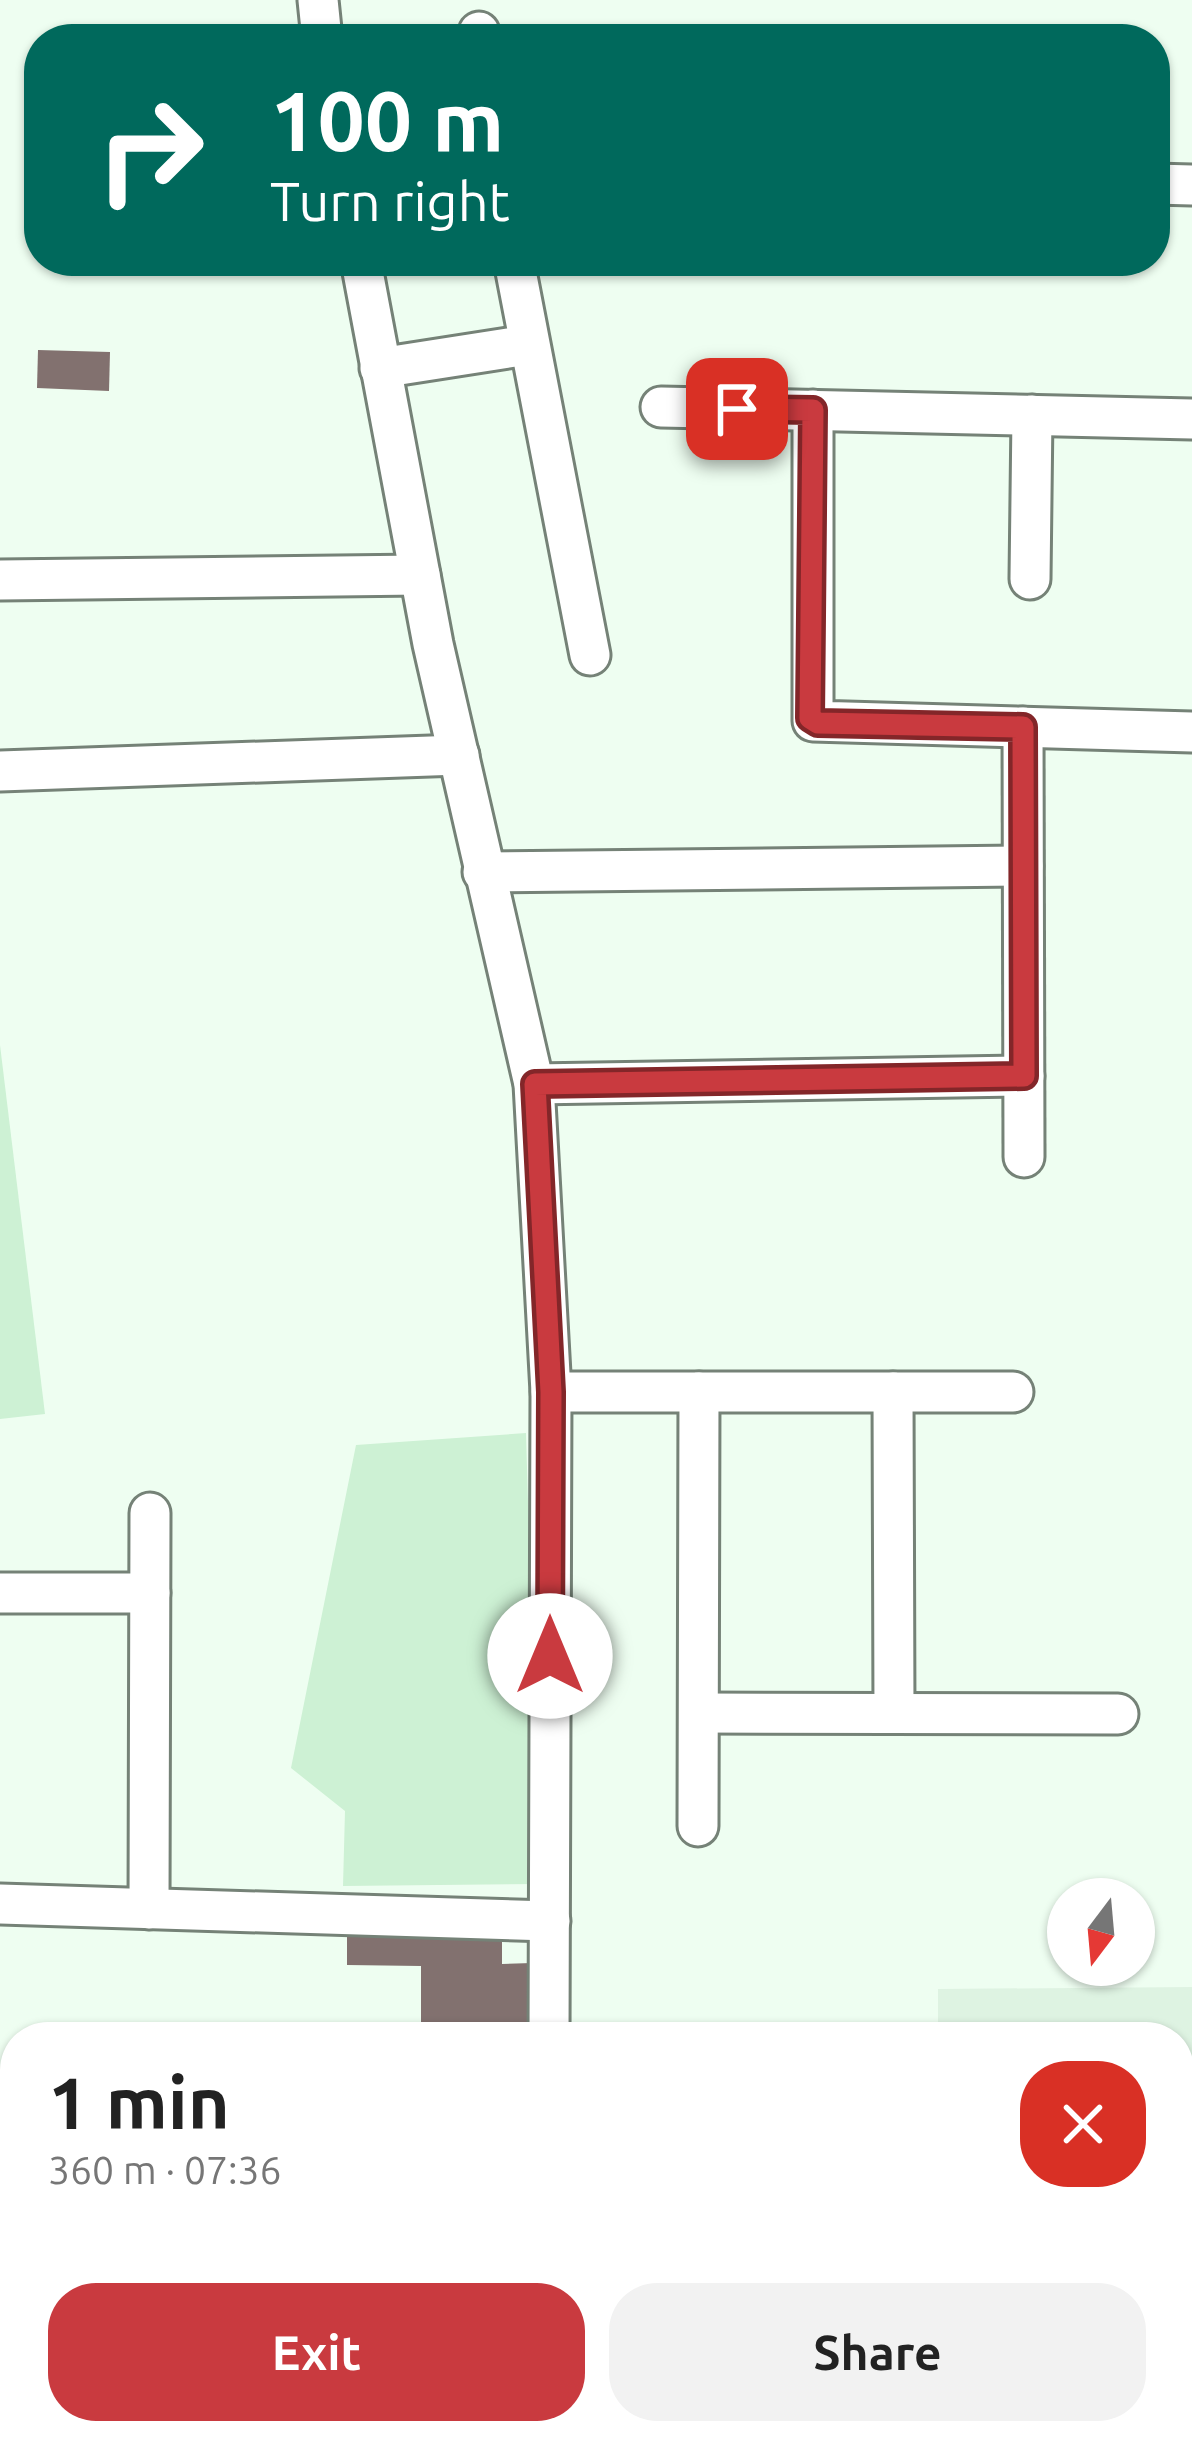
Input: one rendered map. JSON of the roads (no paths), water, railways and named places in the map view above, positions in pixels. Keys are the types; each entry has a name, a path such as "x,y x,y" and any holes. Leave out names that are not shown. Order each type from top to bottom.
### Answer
{"street":[{"path":"364,276 420,575 483,872 535,1084 551,1392 549,2022"},
{"path":"516,276 590,655"},
{"path":"380,368 527,345"},
{"path":"661,407 1192,419"},
{"path":"813,410 810,718 818,723 1192,732"},
{"path":"1030,578 1032,415"},
{"path":"0,580 420,575"},
{"path":"1023,727 1024,1157"},
{"path":"0,771 459,755"},
{"path":"483,872 1023,866"},
{"path":"535,1084 1024,1076"},
{"path":"551,1392 1013,1392"},
{"path":"698,1826 699,1392"},
{"path":"893,1392 894,1713"},
{"path":"149,1909 150,1514"},
{"path":"0,1593 150,1593"},
{"path":"700,1713 1118,1714"},
{"path":"0,1904 550,1921"}]}
